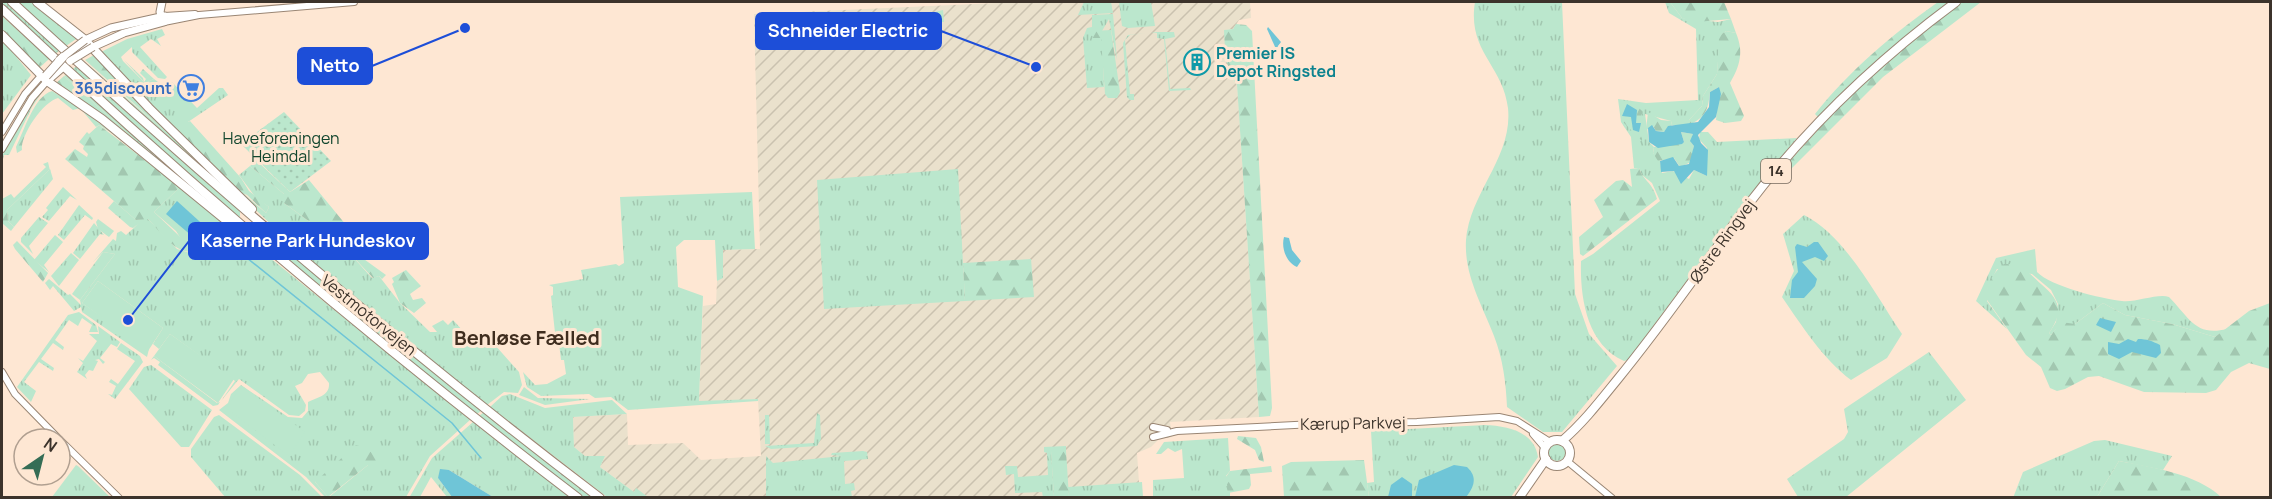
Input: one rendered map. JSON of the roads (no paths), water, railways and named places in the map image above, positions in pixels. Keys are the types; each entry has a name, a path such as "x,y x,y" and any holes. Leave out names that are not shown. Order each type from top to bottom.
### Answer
{"highway":[{"name":"Vestmotorvejen","path":"12,2 294,254 457,387 600,498"},
{"path":"37,2 88,43 294,254"},
{"name":"Vestmotorvejen","path":"2,9 114,113 332,303 578,498"},
{"path":"2,35 46,79 102,119 317,294 332,303"},
{"path":"46,79 66,59"}],"main road":[{"path":"163,18 164,2"},
{"name":"Østre Ringvej","path":"1565,444 1661,324 1752,201 1808,134 1887,56 1956,2"},
{"path":"66,59 88,43 124,33 163,18"},
{"path":"66,59 111,28 163,18"},
{"path":"1520,498 1549,462 1548,445 1565,444"},
{"name":"14","path":"1565,444 1570,454 1565,462"},
{"path":"1549,462 1565,462"}],"street":[{"path":"163,18 354,2"},
{"path":"2,148 46,79"},
{"path":"2,132 13,112 46,79"},
{"path":"2,372 15,394 48,427"},
{"name":"Kærup Parkvej","path":"1153,428 1177,431 1334,423 1417,422 1495,416 1510,418 1526,427 1548,445"},
{"name":"Kærup Parkvej","path":"1153,437 1177,431"},
{"path":"72,451 119,498"},
{"path":"1565,462 1605,498"},
{"path":"1565,462 1612,498"}],"water":[{"path":"1268,27 1281,42 1276,49 1267,29"},
{"path":"1719,87 1721,94 1716,117 1698,135 1701,143 1708,150 1707,176 1694,170 1681,184 1674,171 1661,172 1660,161 1673,157 1679,166 1689,164 1694,146 1690,141 1693,134 1681,132 1684,142 1682,144 1658,148 1649,142 1648,128 1652,125 1656,131 1664,132 1668,126 1698,122 1709,107 1710,92"},
{"path":"1627,104 1637,110 1636,123 1641,123 1639,132 1633,130 1631,117 1622,116"},
{"path":"177,201 209,230 199,242 166,214"},
{"path":"1284,237 1289,238 1292,250 1301,261 1297,267 1285,254"},
{"path":"1818,242 1828,256 1824,261 1815,257 1802,262 1817,279 1815,286 1804,298 1790,298 1792,280 1798,272 1795,247 1797,244 1807,247"},
{"path":"2100,318 2116,322 2111,332 2096,325"},
{"path":"2128,339 2136,342 2138,339 2154,342 2160,345 2161,353 2156,358 2132,352 2119,359 2108,354 2108,342 2119,344"},
{"path":"1454,465 1467,467 1473,474 1473,486 1466,497 1415,497 1419,480"},
{"path":"440,469 449,470 493,497 452,497 438,478"},
{"path":"1402,477 1412,484 1412,497 1388,497 1391,485"}],"waterway":[{"path":"221,237 452,423 481,458"}],"place":[{"name":"Netto","path":"465,28"},
{"name":"Premier IS Depot Ringsted","path":"1197,62"},
{"name":"Schneider Electric","path":"1036,67"},
{"name":"365discount","path":"191,88"},
{"name":"Kaserne Park Hundeskov","path":"128,320"}],"district":[{"name":"Benløse Fælled","path":"527,338"}],"park label":[{"name":"Haveforeningen Heimdal","path":"281,147"}]}
